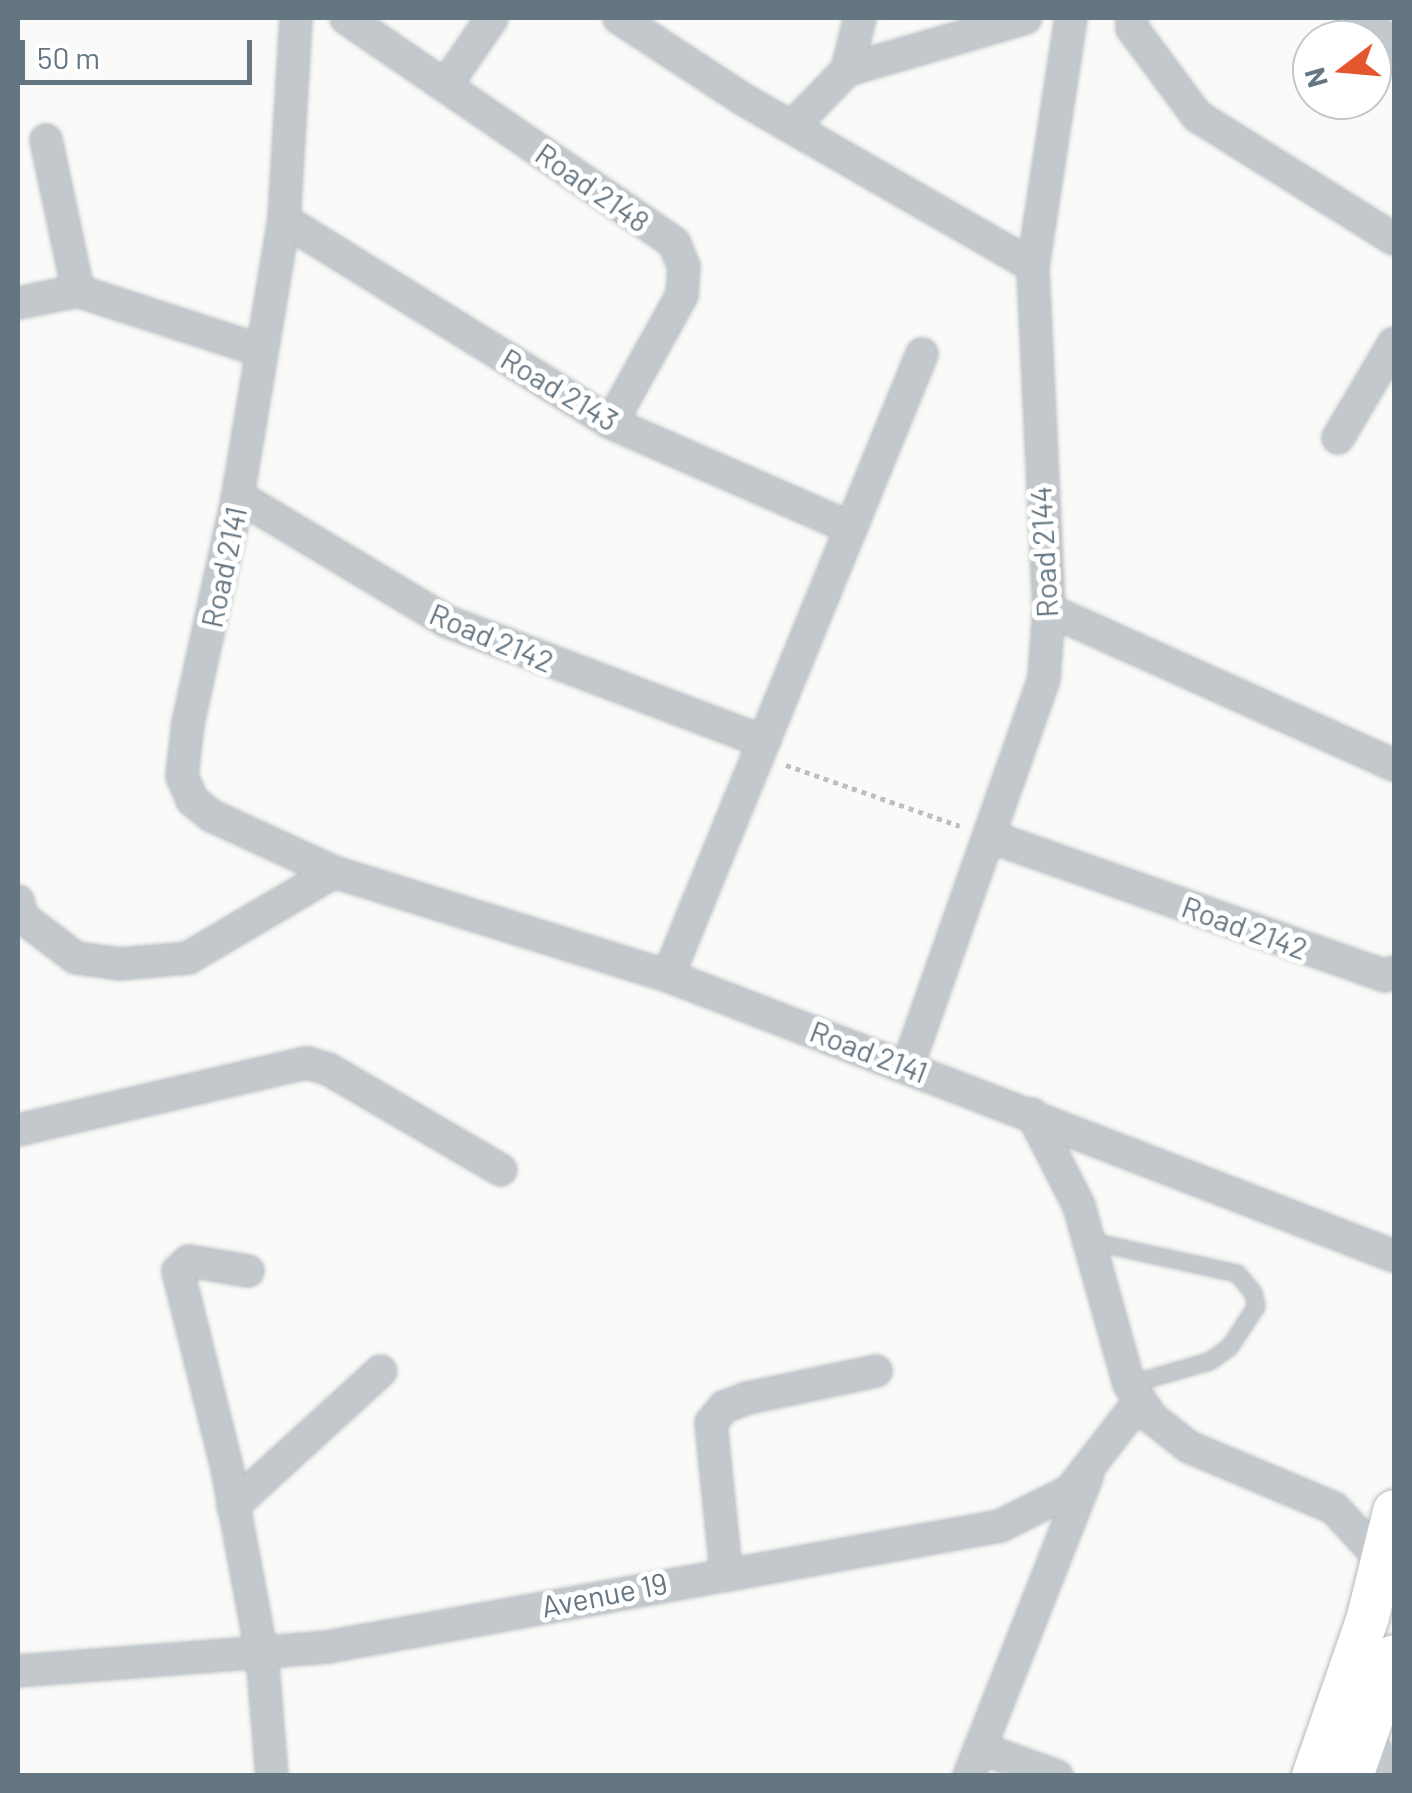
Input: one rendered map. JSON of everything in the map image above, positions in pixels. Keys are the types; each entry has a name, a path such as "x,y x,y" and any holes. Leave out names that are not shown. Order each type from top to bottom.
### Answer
{"street":[{"name":"Road 2141","path":"296,18 284,220 238,496 182,776 192,800 212,816 334,872 668,976 1394,1256"},
{"name":"Road 2148","path":"346,18 674,242 680,254 682,294 611,423"},
{"path":"446,85 492,18"},
{"path":"619,18 792,127 1033,266"},
{"path":"847,70 860,18"},
{"path":"792,127 847,70 1026,18"},
{"name":"Road 2144","path":"908,1066 1044,678 1049,610 1033,266 1071,18"},
{"path":"1132,18 1132,28 1197,116 1394,239"},
{"path":"1364,18 1394,47"},
{"path":"46,140 78,291"},
{"name":"Road 2143","path":"284,220 611,423 852,528"},
{"path":"18,302 78,291 260,350"},
{"path":"1338,438 1394,343"},
{"path":"668,976 922,354"},
{"name":"Road 2142","path":"238,496 446,622 761,749"},
{"path":"1049,610 1394,765"},
{"name":"Road 2142","path":"991,836 1390,974"},
{"path":"18,901 22,917 76,958 120,964 188,958 334,872"},
{"path":"18,1130 307,1063 501,1170"},
{"path":"1032,1114 1091,1241 1134,1393 1189,1447 1334,1508 1394,1508 1382,1560 1313,1776"},
{"path":"248,1272 189,1261 178,1271 233,1506 262,1655 272,1776"},
{"path":"233,1506 381,1371"},
{"path":"726,1572 710,1423 724,1407 748,1398 876,1371"},
{"name":"Avenue 19","path":"18,1670 262,1655 1000,1526 1050,1505 1088,1474 1134,1393"},
{"path":"1057,1776 974,1762 1088,1474"},
{"path":"1334,1508 1382,1560"},
{"path":"1392,1776 1360,1757 1394,1656"}],"lane":[{"path":"1091,1241 1237,1273 1253,1293 1256,1306 1230,1347 1209,1361 1134,1393"}],"path":[{"path":"761,749 991,836"}]}
